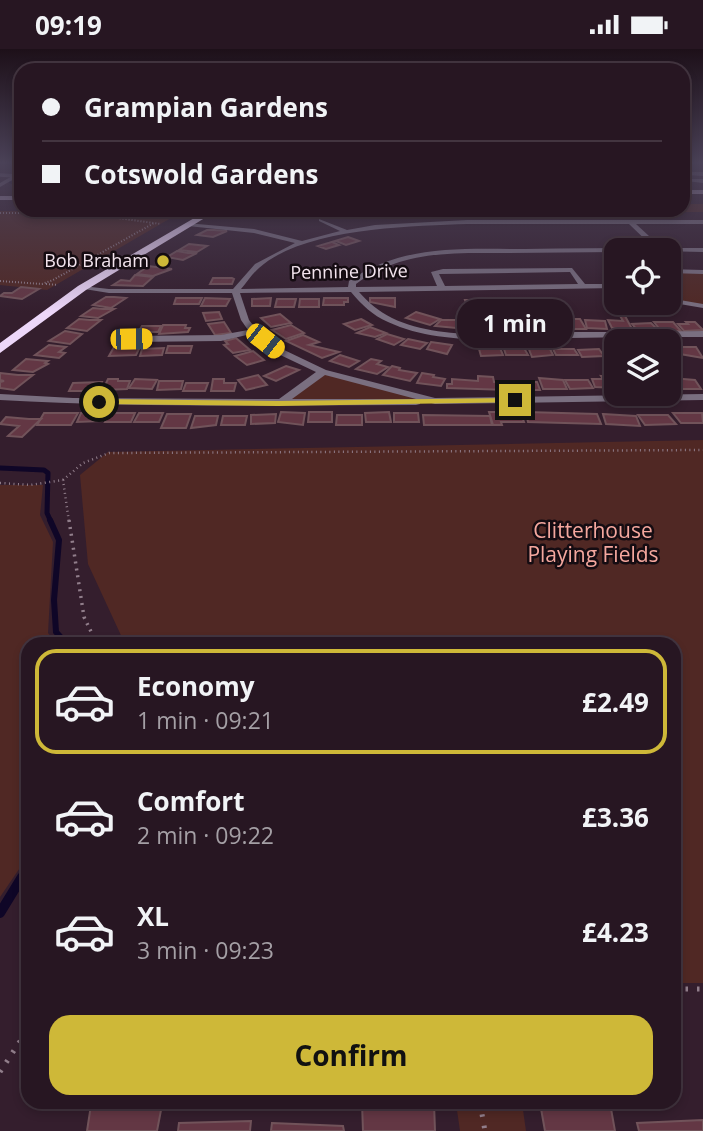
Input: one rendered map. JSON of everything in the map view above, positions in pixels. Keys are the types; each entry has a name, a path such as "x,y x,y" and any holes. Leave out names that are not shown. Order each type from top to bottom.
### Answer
{"highway":[{"path":"0,333 62,286 184,217"},
{"path":"0,349 82,288 201,217"},
{"path":"62,286 82,288"}],"street":[{"path":"321,220 346,232"},
{"path":"631,222 648,238"},
{"path":"435,401 323,372 277,350 253,331 235,291 246,274 272,255 301,243 346,232 439,223 703,222"},
{"path":"188,224 254,231 301,243"},
{"path":"604,250 437,251 411,255 378,265 352,283 352,288 366,306 382,316 408,325 456,335 703,334"},
{"path":"681,250 703,250"},
{"path":"441,286 435,272 546,270 572,270 583,286"},
{"path":"681,270 703,272"},
{"name":"Pennine Drive","path":"82,288 109,291 235,291 441,286 604,286"},
{"path":"681,302 703,306"},
{"path":"131,339 221,338 253,331"},
{"path":"278,404 323,372"},
{"path":"0,397 73,401 278,404 703,397"}],"path":[{"path":"111,217 161,224"},
{"path":"42,284 154,223"},
{"path":"0,281 62,286"},
{"path":"0,483 40,484 63,480 83,463 110,453 703,450"},
{"path":"63,480 85,617 94,637"},
{"path":"681,989 703,989"},
{"path":"0,1072 21,1040"},
{"path":"481,1109 485,1131"}],"green space":[{"path":"0,212 14,212 14,217 173,217 47,290 0,285"},
{"path":"681,271 703,272 703,306 681,302"},
{"path":"323,372 435,401 279,403"},
{"name":"Clitterhouse Playing Fields","path":"703,440 703,983 681,983 681,637 122,637 88,564 80,475 108,452"},
{"path":"0,485 43,485 40,515 53,542 48,633 51,637 21,637 21,866 0,897"},
{"path":"457,1109 523,1109 526,1131 460,1131"}],"building":[{"path":"207,230 227,231 213,237 197,235"},
{"path":"348,237 359,241 346,245 336,241 332,242 339,245 326,249 318,246"},
{"path":"189,244 207,246 197,252 179,250"},
{"path":"177,251 197,253 183,260 167,257"},
{"path":"148,266 172,269 153,276 137,274"},
{"path":"135,275 153,277 143,286 113,285 121,280 130,281"},
{"path":"213,278 234,279 232,284 210,284"},
{"path":"21,287 39,289 22,299 0,296 12,293"},
{"path":"106,297 126,298 111,308 93,305"},
{"path":"176,298 202,298 199,304 174,304"},
{"path":"205,298 230,299 226,306 201,306"},
{"path":"271,298 270,306 252,306 252,299"},
{"path":"324,298 348,298 348,302 344,302 344,305 323,305"},
{"path":"370,298 395,298 395,307 370,302"},
{"path":"277,299 296,299 294,307 275,307"},
{"path":"300,299 319,299 319,307 299,307"},
{"path":"465,300 486,300 488,307 467,305"},
{"path":"534,300 552,300 554,306 537,309"},
{"path":"93,308 114,309 98,318 81,316"},
{"path":"219,312 222,319 206,321 203,313"},
{"path":"416,312 440,319 430,325 406,318"},
{"path":"280,314 291,323 271,327 261,318"},
{"path":"620,315 625,315 632,329 612,328 608,320 623,321"},
{"path":"79,319 101,320 87,331 67,328"},
{"path":"361,319 372,325 355,330 344,324"},
{"path":"570,319 580,319 586,329 565,329 562,321 571,321"},
{"path":"441,320 458,320 491,328 488,331 435,326"},
{"path":"515,320 536,320 543,332 520,331"},
{"path":"557,320 563,330 544,330 539,322"},
{"path":"585,320 605,321 607,329 587,328"},
{"path":"224,322 231,333 215,335 208,324"},
{"path":"654,322 673,322 679,329 659,329"},
{"path":"686,322 695,322 703,330 684,331 678,324 688,324"},
{"path":"515,323 515,331 495,330 495,324"},
{"path":"651,323 657,329 636,329 632,324"},
{"path":"163,325 186,325 185,328 190,328 188,332 159,334"},
{"path":"291,325 304,333 286,339 272,330"},
{"path":"142,326 161,326 158,332 138,332"},
{"path":"370,327 386,333 375,337 357,333"},
{"path":"65,331 82,334 70,344 49,341"},
{"path":"387,334 404,339 394,345 377,339"},
{"path":"303,335 319,342 309,345 339,352 322,358 286,341"},
{"path":"236,338 250,350 233,353 224,345 228,344 225,341"},
{"path":"408,339 427,343 420,349 401,345"},
{"path":"431,342 452,345 447,354 427,349"},
{"path":"49,345 66,347 59,352 65,353 59,358 35,355"},
{"path":"168,346 192,346 190,353 166,353"},
{"path":"114,347 140,347 136,355 109,356"},
{"path":"528,347 549,347 553,355 532,357"},
{"path":"681,347 696,347 703,358 681,354"},
{"path":"164,348 162,355 140,356 142,349"},
{"path":"500,348 503,355 481,356 479,349"},
{"path":"524,348 528,355 506,355 504,349"},
{"path":"553,349 574,349 578,355 556,355"},
{"path":"599,349 604,356 582,357 578,350"},
{"path":"253,351 264,360 247,365 235,356"},
{"path":"340,355 359,361 349,367 330,361"},
{"path":"26,359 48,361 45,363 48,364 33,372 13,370"},
{"path":"371,359 381,361 377,364 388,367 377,374 356,369"},
{"path":"286,366 299,370 276,381 264,376"},
{"path":"392,366 417,373 410,381 383,375"},
{"path":"0,373 33,375 14,390 0,388 0,382 4,381 0,380"},
{"path":"422,373 445,379 441,386 417,383"},
{"path":"258,375 267,385 246,390 238,380"},
{"path":"478,376 493,377 494,382 507,382 508,390 447,388 447,384 452,384 452,379 478,381"},
{"path":"601,376 604,376 604,387 595,387 592,379 603,379"},
{"path":"539,378 563,380 567,389 543,389"},
{"path":"108,379 130,381 127,389 103,390"},
{"path":"135,379 157,380 152,389 129,388"},
{"path":"213,379 236,383 234,391 211,391"},
{"path":"681,379 695,380 701,389 681,389"},
{"path":"565,380 588,380 593,388 570,389"},
{"path":"159,381 183,381 181,389 157,390"},
{"path":"102,382 99,391 69,391 73,383"},
{"path":"511,382 537,382 540,390 513,390"},
{"path":"186,383 208,383 205,391 183,391"},
{"path":"281,412 305,413 303,425 278,422"},
{"path":"309,412 332,412 332,422 308,422"},
{"path":"389,412 391,422 366,422 365,413"},
{"path":"489,412 520,412 524,422 501,422 502,425 493,425"},
{"path":"526,412 597,414 601,424 528,422"},
{"path":"44,413 78,413 71,425 37,425"},
{"path":"81,413 106,413 102,421 77,422"},
{"path":"110,413 135,413 131,422 105,422"},
{"path":"139,413 163,413 159,422 134,422"},
{"path":"394,413 418,413 419,422 394,422"},
{"path":"673,413 702,413 703,423 681,423"},
{"path":"167,414 191,414 186,428 161,428"},
{"path":"276,414 275,423 251,424 251,415"},
{"path":"603,414 636,416 640,426 606,424"},
{"path":"337,415 362,415 362,425 336,425"},
{"path":"423,415 490,416 492,425 424,425"},
{"path":"638,415 668,415 676,424 645,425"},
{"path":"195,416 218,416 216,425 191,428"},
{"path":"223,416 247,416 245,425 221,425"},
{"path":"6,417 41,419 22,437 8,436 19,426 0,424"},
{"path":"90,1109 161,1109 157,1131 87,1131"},
{"path":"362,1109 434,1109 435,1131 363,1131"},
{"path":"541,1109 611,1109 615,1131 545,1131"},
{"path":"703,1120 703,1131 639,1131 637,1123"},
{"path":"251,1121 250,1131 178,1131 179,1123"},
{"path":"272,1123 343,1126 344,1131 271,1131"}],"waterway":[{"path":"0,468 44,470 48,473 47,513 51,522"},
{"path":"50,520 59,540 54,600 56,632 61,637"},
{"path":"0,913 21,879"}],"place":[{"name":"Bob Braham","path":"163,261"}],"route":[{"path":"99,402 278,404 515,400"}]}
